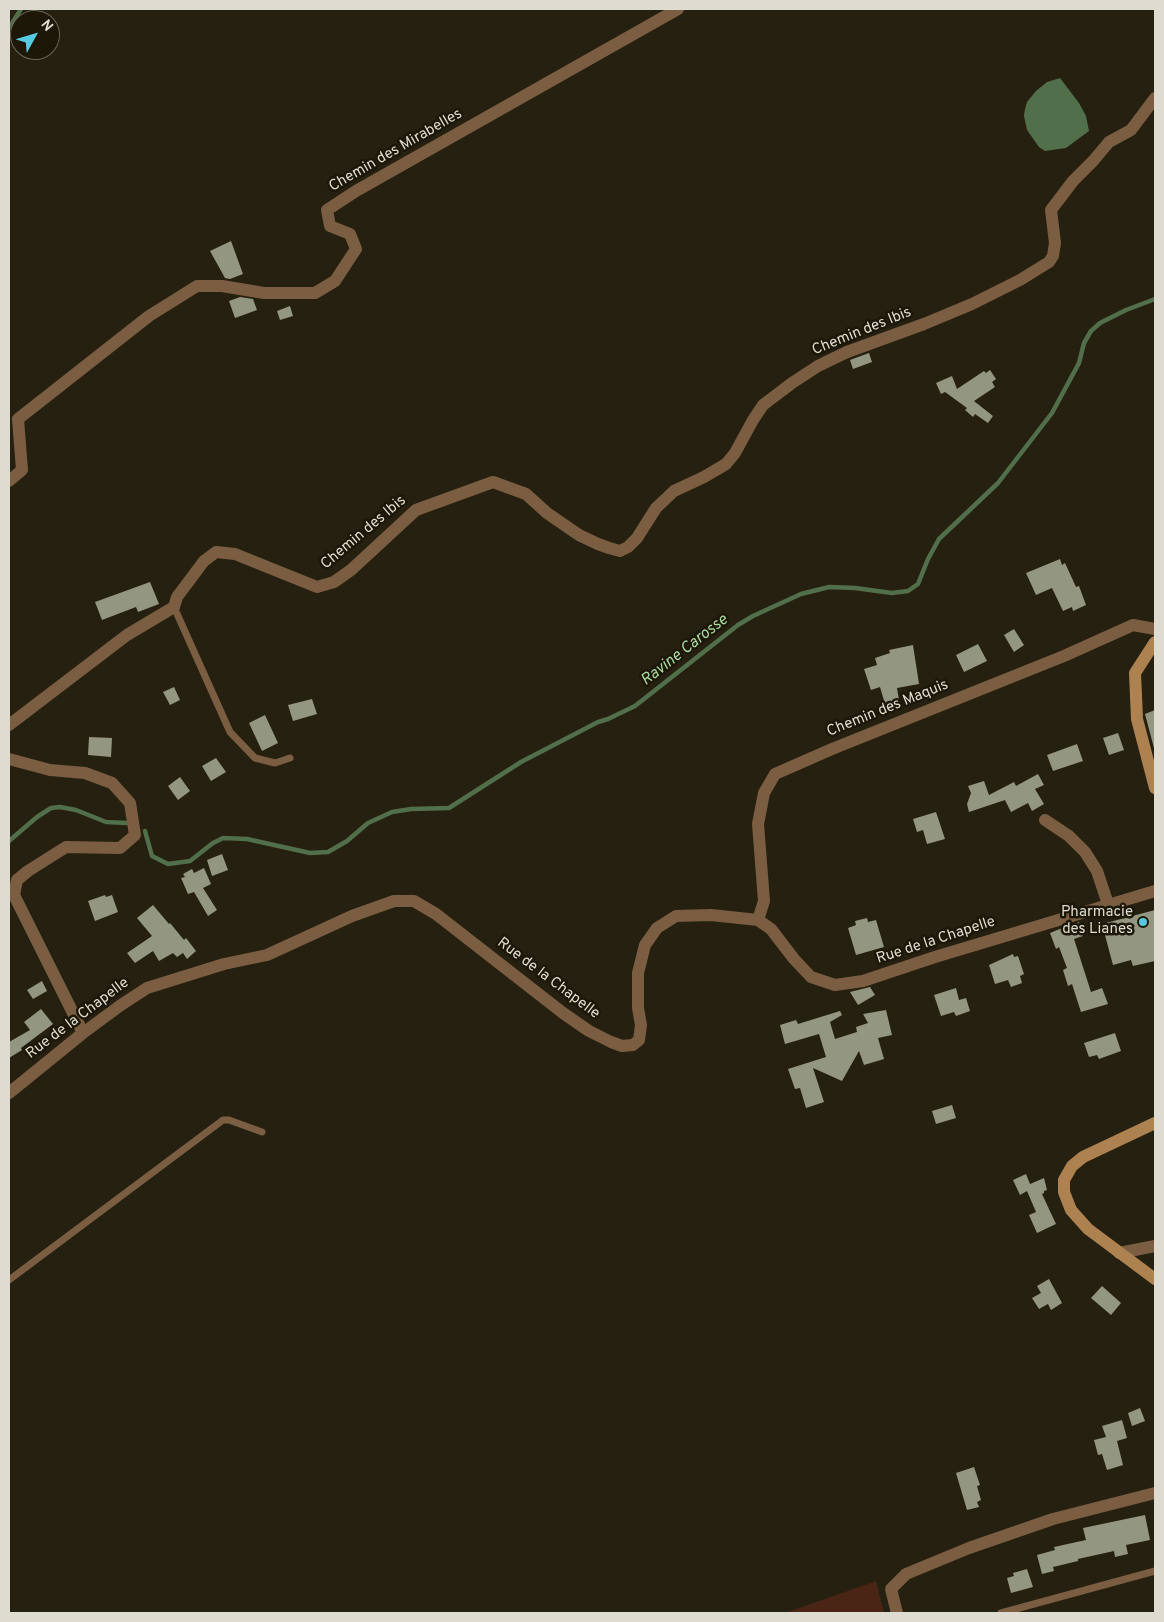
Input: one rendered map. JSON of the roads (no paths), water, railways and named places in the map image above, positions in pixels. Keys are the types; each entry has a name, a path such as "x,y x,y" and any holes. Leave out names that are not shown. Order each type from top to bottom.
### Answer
{"main road":[{"path":"1155,642 1135,673 1137,719 1155,787"},
{"path":"1155,1123 1084,1158 1072,1166 1064,1180 1064,1192 1071,1210 1088,1229 1155,1279"}],"street":[{"name":"Chemin des Mirabelles","path":"9,481 22,470 18,419 149,316 197,286 222,286 264,293 315,294 335,281 356,249 350,234 330,226 327,210 356,190 678,9"},
{"name":"Chemin des Ibis","path":"174,607 177,597 204,560 216,552 234,554 317,587 334,582 351,570 416,510 493,482 526,494 547,513 579,535 609,548 620,550 628,547 656,508 674,491 726,464 735,453 763,405 792,383 818,366 847,352 972,304 1020,280 1049,262 1053,256 1055,244 1050,210 1073,181 1109,142 1130,130 1155,98"},
{"path":"9,725 127,635 174,607"},
{"name":"Chemin des Maquis","path":"758,920 764,901 758,824 764,793 775,774 832,749 1064,656 1133,625 1155,629"},
{"path":"9,759 50,770 85,773 112,784 130,803 135,835 120,848 66,847 17,880 14,895 83,1033"},
{"path":"1045,820 1069,836 1084,852 1097,871 1108,904"},
{"name":"Rue de la Chapelle","path":"9,1092 83,1033 147,988 224,964 266,955 352,916 394,901 414,901 436,914 563,1013 589,1031 622,1046 633,1044 640,1040 638,973 644,945 657,928 676,916 711,915 758,920 771,929 794,959 811,977 835,985 863,981 935,957 1155,891"},
{"path":"1119,1253 1155,1246"},
{"path":"897,1613 892,1589 906,1574 969,1548 1053,1519 1155,1493"}],"lane":[{"path":"174,607 230,732 255,758 275,763 290,758"},
{"path":"9,1280 223,1120 229,1120 262,1132"},
{"path":"1001,1613 1155,1571"}],"waterway":[{"path":"9,28 21,9"},
{"name":"Ravine Carosse","path":"145,831 152,856 168,864 190,861 213,843 223,838 247,839 310,853 328,852 347,841 368,823 392,812 411,809 449,808 521,762 598,722 635,706 738,625 801,594 829,587 892,593 908,591 918,584 928,559 939,539 998,483 1052,413 1079,363 1084,343 1091,331 1100,323 1126,310 1155,299"},
{"name":"Ravine Carosse","path":"9,841 37,817 51,808 60,807 76,810 106,822 127,823"}],"place":[{"name":"Pharmacie des Lianes","path":"1143,922"}]}
